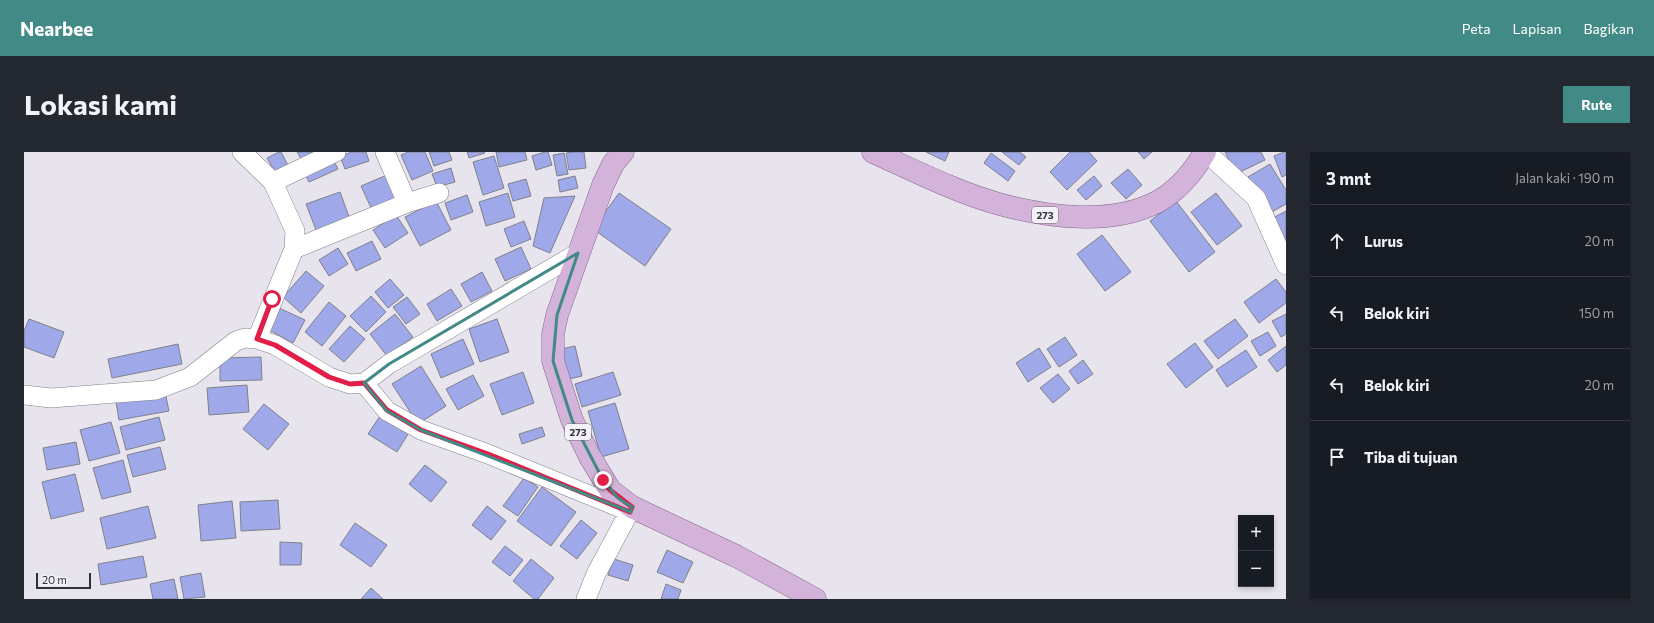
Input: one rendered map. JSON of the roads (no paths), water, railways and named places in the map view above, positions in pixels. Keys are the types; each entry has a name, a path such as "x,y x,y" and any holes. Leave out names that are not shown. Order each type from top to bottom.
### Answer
{"main road":[{"name":"273","path":"873,152 958,189 998,204 1046,215 1094,217 1116,215 1137,210 1158,202 1174,190 1188,176 1198,164 1205,152"},
{"name":"273","path":"616,156 603,185 578,253 557,315 553,334 553,361 572,420 590,457 610,490 631,510 736,556 815,599"}],"street":[{"path":"242,152 273,182 295,231 294,250 257,339"},
{"path":"273,182 336,152"},
{"path":"386,152 407,203"},
{"path":"1205,152 1256,198 1286,265"},
{"path":"294,250 407,203 439,192"},
{"path":"24,395 51,398 111,395 156,390 190,377 236,341 245,338 257,339 275,345 329,377 350,384 364,383 401,357 578,253"},
{"path":"364,383 387,410 421,430 488,454 631,510 596,574 586,599"}]}
